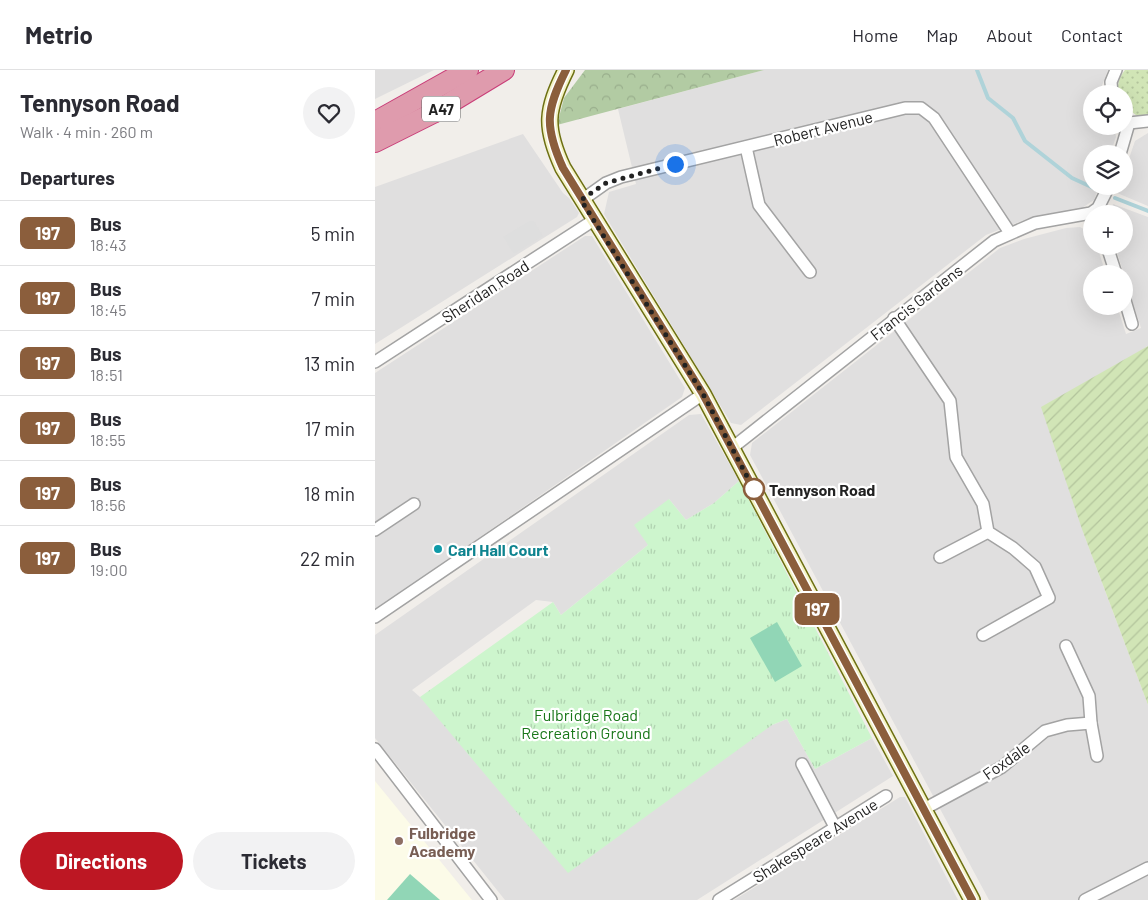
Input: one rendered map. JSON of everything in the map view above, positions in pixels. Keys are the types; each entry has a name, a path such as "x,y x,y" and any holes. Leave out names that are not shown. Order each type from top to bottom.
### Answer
{"highway":[{"name":"A47","path":"375,122 468,70"},
{"name":"A47","path":"375,142 433,113 505,70"}],"street":[{"path":"566,70 553,96 549,117 553,147 581,200 703,394 972,900"},
{"path":"1111,85 1116,70"},
{"name":"Robert Avenue","path":"581,200 606,183 621,177 905,108 921,108 934,118 1010,233"},
{"path":"1133,120 1148,121"},
{"path":"746,147 759,206 809,272"},
{"name":"Francis Gardens","path":"732,448 894,318 994,241 1035,223 1083,214"},
{"name":"Sheridan Road","path":"375,362 594,220"},
{"path":"1129,315 1132,324"},
{"path":"894,318 950,400 956,458 983,504 988,532 1013,548 1035,567 1049,598 983,635"},
{"path":"375,617 703,394"},
{"path":"375,530 414,504"},
{"path":"939,557 988,532"},
{"path":"1066,646 1089,696 1091,723 1097,756"},
{"name":"Foxdale","path":"924,809 1002,767 1045,730 1067,725 1091,723"},
{"path":"375,749 491,900"},
{"path":"802,764 835,827"},
{"name":"Shakespeare Avenue","path":"719,900 886,796"},
{"path":"1085,900 1148,868"}],"shaded area":[{"path":"375,70 434,70 375,99"},
{"path":"764,70 1108,70 1102,85 1083,85 1083,135 1116,135 1116,137 1113,145 1083,145 1083,195 1096,195 1094,200 1083,205 1082,208 1029,218 986,235 741,425 731,423 604,214 609,192 636,184 618,109"},
{"path":"1148,133 1148,206 1122,195 1133,195 1133,147 1135,141"},
{"path":"523,134 579,213 577,217 375,344 375,187"},
{"path":"1133,211 1148,217 1148,346 1146,347 1083,532 1148,705 1148,900 989,900 750,455 752,443 1000,248 1024,239 1066,228 1080,227 1083,229 1083,255 1100,255 1103,265 1083,265 1083,315 1120,315 1126,334 1141,328 1133,303 1133,265 1121,265 1118,255 1133,255"},
{"path":"529,221 534,221 543,236 514,254 503,237"},
{"path":"585,236 592,236 685,388 682,397 375,610 375,373"},
{"path":"701,414 739,481 714,503 686,520 669,499 648,545 561,615 553,602 536,600 412,690 420,697 772,725 787,719 815,769 872,738 893,776 697,900 505,900 375,738 375,635 689,415"},
{"name":"Fulbridge Academy","path":"375,781 472,900 375,900"},
{"path":"900,797 905,797 958,900 734,900"}],"green space":[{"path":"585,70 764,70 557,125 564,98"},
{"path":"1125,70 1148,70 1148,115 1136,115 1133,113 1133,85 1118,85"},
{"path":"1148,346 1148,705 1083,532 1041,407"},
{"name":"Fulbridge Road Recreation Ground","path":"739,481 872,738 815,769 787,719 772,725 568,873 420,697 553,602 561,615 648,545 634,525 669,499 686,520 714,503"},
{"path":"777,622 802,666 775,682 750,638"},
{"path":"410,874 440,900 387,900"}],"waterway":[{"path":"977,70 988,98 1013,118 1025,141 1072,178 1083,183"},
{"path":"1115,198 1148,211"}],"bus line":[{"name":"197","path":"566,70 553,96 549,117 553,147 563,168 581,200 703,394 908,783 924,809 972,900"}],"place":[{"name":"Tennyson Road","path":"754,489"},
{"name":"Carl Hall Court","path":"438,549"},
{"name":"Fulbridge Academy","path":"399,841"}],"route":[{"path":"675,164 621,177 606,183 581,200 703,394 757,495 754,489"}]}
